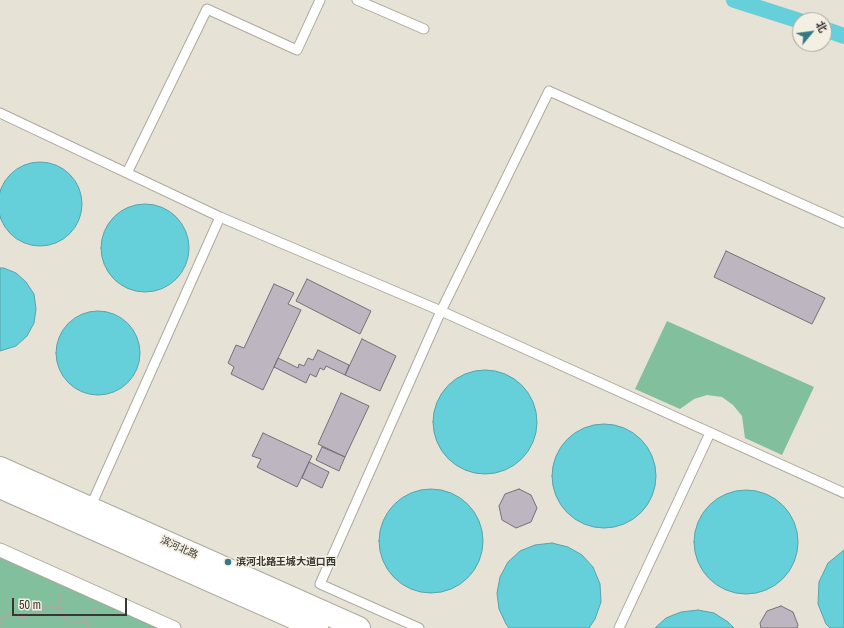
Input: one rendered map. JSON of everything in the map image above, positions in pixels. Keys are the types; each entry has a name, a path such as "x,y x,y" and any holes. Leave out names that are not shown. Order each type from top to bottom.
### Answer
{"main road":[{"name":"滨河北路","path":"0,468 359,628"},
{"name":"滨河北路","path":"0,486 317,628"}],"street":[{"path":"0,550 174,628"}],"lane":[{"path":"127,173 207,9 297,50 320,0"},
{"path":"357,0 424,29"},
{"path":"419,628 320,584 441,311 549,91 844,223"},
{"path":"0,113 220,217 441,311 844,493"},
{"path":"90,508 220,217"},
{"path":"619,628 710,433"}],"path":[{"path":"1,628 0,620 10,614 23,618 50,606 59,609 69,623 86,622 88,628"}],"green space":[{"path":"667,321 814,387 782,455 745,438 742,416 733,405 722,397 707,395 694,399 680,409 635,389"},
{"path":"0,550 174,628 0,628"}],"water":[{"path":"40,162 56,165 63,169 75,181 79,188 82,204 79,220 75,227 63,239 56,243 40,246 24,243 17,239 5,227 1,220 -2,204 1,188 5,181 17,169 24,165"},
{"path":"145,204 162,207 176,217 186,231 189,248 186,265 176,279 162,289 145,292 128,289 114,279 104,265 101,248 104,231 114,217 128,207"},
{"path":"0,268 16,273 26,282 34,294 36,309 34,323 27,336 16,346 0,351"},
{"path":"98,311 114,314 128,323 137,337 140,353 137,369 128,383 114,392 98,395 82,392 68,383 59,369 56,353 59,337 68,323 82,314"},
{"path":"485,370 505,374 522,385 533,402 537,422 533,442 522,459 505,470 485,474 465,470 448,459 437,442 433,422 437,402 448,385 465,374"},
{"path":"604,424 624,428 641,439 652,456 656,476 652,496 641,513 624,524 604,528 584,524 567,513 556,496 552,476 556,456 567,439 584,428"},
{"path":"431,489 451,493 468,504 479,521 483,541 479,561 468,578 451,589 431,593 411,589 394,578 383,561 379,541 383,521 394,504 411,493"},
{"path":"746,490 766,494 783,505 794,522 798,542 794,562 783,579 766,590 746,594 726,590 709,579 698,562 694,542 698,522 709,505 726,494"},
{"path":"552,543 568,547 582,555 593,567 600,584 601,602 595,619 589,628 509,628 499,609 497,593 500,577 508,562 520,551 535,545"},
{"path":"844,550 844,628 830,628 826,624 818,604 819,582 828,563"},
{"path":"698,610 714,613 734,628 655,628 666,618 681,612"}],"building":[{"path":"726,251 825,298 812,324 714,277"},
{"path":"307,279 371,311 360,334 296,301"},
{"path":"274,284 294,293 288,304 301,310 263,390 231,374 234,367 228,363 236,345 244,348"},
{"path":"362,339 396,356 380,391 345,375"},
{"path":"318,350 349,365 345,375 326,366 324,370 320,368 316,377 310,374 306,383 274,367 278,358 298,368 299,364 304,366 308,358 313,360"},
{"path":"341,393 369,406 345,457 318,444"},
{"path":"263,433 312,456 297,487 257,467 261,459 252,456"},
{"path":"322,447 345,457 339,471 316,460"},
{"path":"309,462 329,472 322,488 302,478"},
{"path":"519,489 531,495 537,508 531,522 516,528 502,520 499,506 505,494"},
{"path":"781,606 793,612 798,625 797,628 761,628 760,623 767,611"}],"waterway":[{"path":"734,0 792,18"},
{"path":"832,32 844,36"}],"place":[{"name":"滨河北路王城大道口西","path":"228,562"}]}
